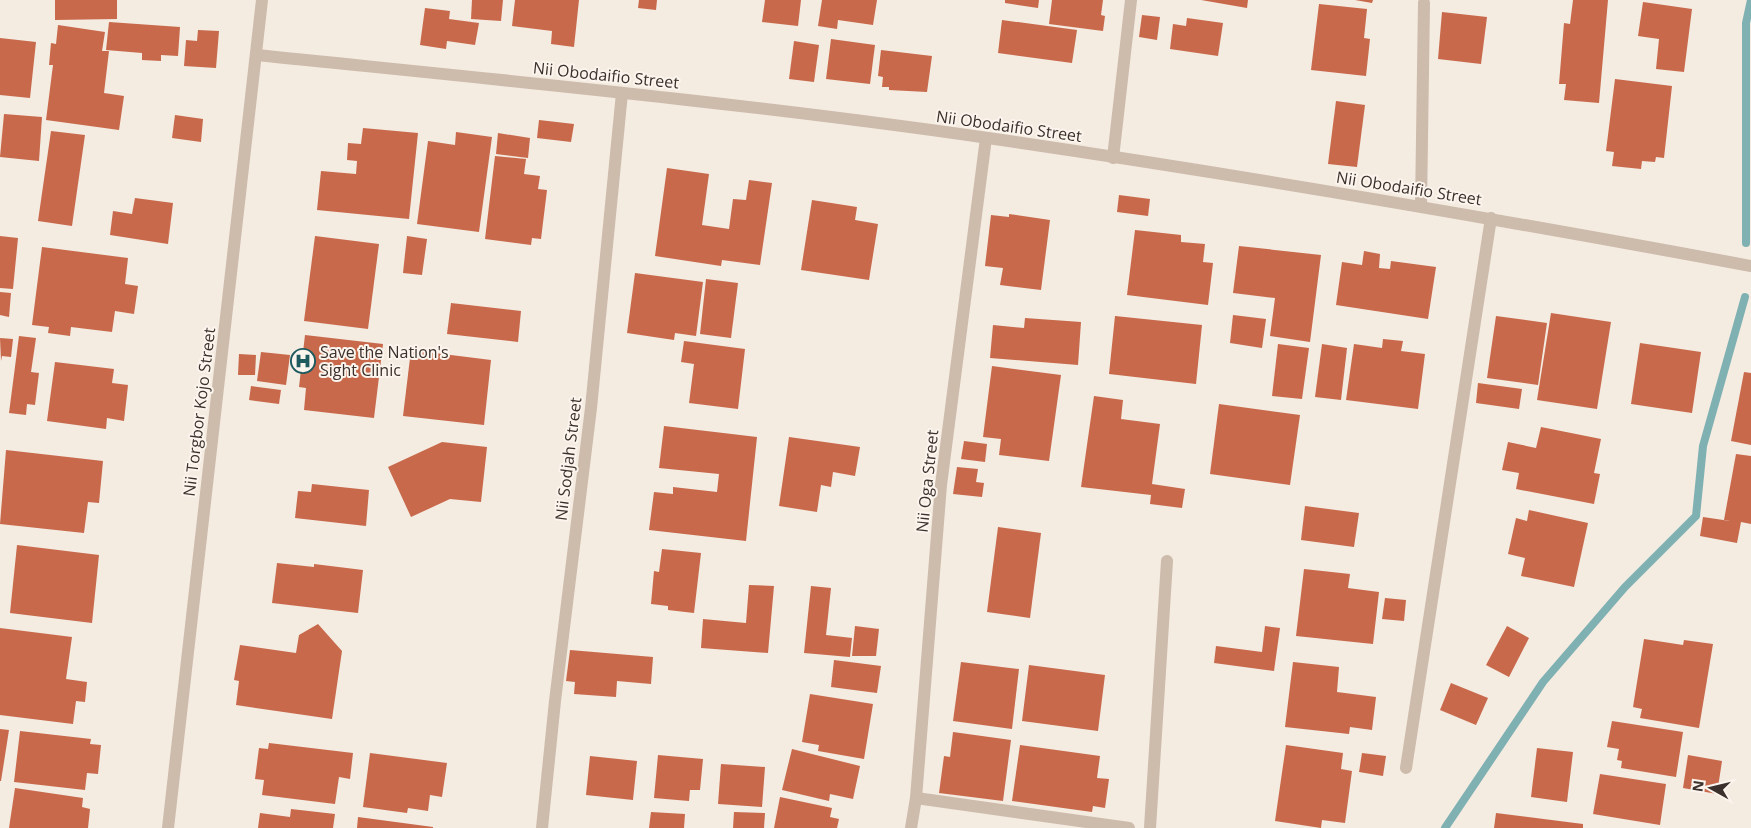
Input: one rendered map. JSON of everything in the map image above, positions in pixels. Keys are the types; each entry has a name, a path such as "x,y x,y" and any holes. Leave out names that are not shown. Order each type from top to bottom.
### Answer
{"street":[{"name":"Nii Torgbor Kojo Street","path":"168,828 262,0"},
{"path":"1113,158 1131,0"},
{"path":"1421,206 1424,3"},
{"name":"Nii Obodaifio Street","path":"257,55 622,93 986,138 1421,206 1751,266"},
{"name":"Nii Sodjah Street","path":"542,828 555,700 591,408 622,93"},
{"name":"Nii Oga Street","path":"911,828 916,798 941,485 986,138"},
{"path":"1406,768 1491,218"},
{"path":"1150,828 1167,561"},
{"path":"916,798 1129,828"}],"building":[{"path":"55,0 117,0 117,19 55,20"},
{"path":"472,0 503,0 501,21 471,19"},
{"path":"515,0 579,0 574,47 551,44 552,31 512,26"},
{"path":"639,0 657,0 656,10 638,8"},
{"path":"765,0 801,0 798,26 762,22"},
{"path":"822,0 877,0 873,25 838,20 837,29 818,26"},
{"path":"1005,0 1039,0 1038,8 1005,3"},
{"path":"1052,0 1103,0 1101,15 1105,16 1103,31 1049,24"},
{"path":"1201,0 1248,0 1247,8"},
{"path":"1355,0 1373,0 1372,3"},
{"path":"1573,0 1608,0 1599,103 1564,100 1566,84 1559,84 1564,23 1570,24"},
{"path":"1643,2 1692,9 1684,72 1656,69 1659,39 1638,36"},
{"path":"1319,4 1367,9 1364,38 1370,39 1366,76 1311,70"},
{"path":"425,8 450,11 449,19 479,23 475,45 447,41 446,49 420,45"},
{"path":"1442,12 1487,17 1481,64 1438,59"},
{"path":"1142,15 1160,17 1157,40 1139,37"},
{"path":"1187,18 1223,23 1218,56 1170,49 1173,24 1186,26"},
{"path":"1002,20 1077,30 1072,63 998,53"},
{"path":"109,22 180,27 178,56 161,55 161,61 142,60 142,53 106,50"},
{"path":"58,25 105,32 102,51 109,51 104,93 124,96 119,130 46,120 53,65 49,65 51,43 56,44"},
{"path":"198,30 219,31 216,68 184,66 186,40 197,41"},
{"path":"0,38 36,42 30,98 0,95"},
{"path":"831,39 875,45 870,84 826,79"},
{"path":"794,41 819,45 814,82 789,79"},
{"path":"881,50 932,56 927,92 889,90 889,87 882,87 883,77 878,76"},
{"path":"1615,79 1672,86 1664,158 1656,157 1655,162 1642,161 1641,169 1612,166 1614,152 1606,151"},
{"path":"1336,101 1365,105 1357,167 1328,164"},
{"path":"4,114 42,117 39,161 0,157"},
{"path":"175,115 203,119 201,142 172,138"},
{"path":"539,120 574,124 571,142 537,138"},
{"path":"363,128 418,133 409,219 317,210 321,171 356,174 357,161 347,160 348,143 361,144"},
{"path":"51,131 85,135 72,226 38,221"},
{"path":"456,132 492,137 479,232 417,224 428,141 455,145"},
{"path":"498,133 530,138 528,158 496,154"},
{"path":"495,156 526,159 524,174 540,176 538,189 547,190 541,239 532,238 531,245 485,239"},
{"path":"667,168 709,174 702,225 729,229 733,199 746,200 749,180 772,183 760,265 722,260 721,266 655,256"},
{"path":"1119,195 1150,199 1148,216 1117,212"},
{"path":"135,198 173,203 168,244 110,235 113,211 132,214"},
{"path":"812,200 857,207 855,220 878,224 869,280 801,270"},
{"path":"1009,214 1050,220 1041,290 1000,285 1003,268 985,266 991,215 1009,217"},
{"path":"1135,230 1181,235 1181,242 1205,244 1203,262 1213,263 1208,305 1127,295"},
{"path":"0,236 18,238 13,289 0,288"},
{"path":"315,236 379,244 368,329 304,321"},
{"path":"407,236 427,239 422,275 403,273"},
{"path":"1239,246 1321,255 1310,342 1270,336 1275,298 1233,293"},
{"path":"42,247 128,258 125,284 138,286 134,314 115,311 112,332 71,327 70,336 48,333 49,327 32,325"},
{"path":"1364,251 1380,254 1379,268 1390,269 1391,261 1436,267 1428,319 1336,305 1342,262 1362,265"},
{"path":"635,273 703,282 696,336 675,333 674,340 627,333"},
{"path":"706,279 738,283 731,338 700,334"},
{"path":"0,292 11,293 9,317 0,315"},
{"path":"451,303 521,311 518,342 447,334"},
{"path":"1551,313 1611,322 1597,409 1537,400"},
{"path":"1233,315 1266,319 1262,348 1230,343"},
{"path":"1115,316 1202,325 1196,384 1109,374"},
{"path":"1496,316 1547,323 1538,385 1487,378"},
{"path":"1025,318 1081,322 1078,365 990,358 993,325 1024,328"},
{"path":"305,335 383,344 374,418 304,410 306,388 299,387"},
{"path":"19,336 36,338 31,372 39,373 35,405 27,404 26,415 9,413"},
{"path":"0,338 13,339 11,357 2,356 1,361"},
{"path":"1383,339 1403,341 1401,351 1425,354 1418,409 1346,400 1354,344 1382,348"},
{"path":"684,341 745,349 738,409 689,403 694,364 681,362"},
{"path":"1640,343 1701,352 1692,413 1631,404"},
{"path":"1278,344 1309,348 1302,399 1272,396"},
{"path":"1322,344 1347,348 1341,400 1315,397"},
{"path":"411,350 491,360 484,425 403,416"},
{"path":"261,352 290,355 286,385 257,381"},
{"path":"239,354 256,355 255,375 238,375"},
{"path":"55,362 114,369 112,383 128,385 124,421 107,418 106,429 47,421"},
{"path":"992,366 1061,375 1049,461 999,455 1001,439 983,437"},
{"path":"1744,372 1751,373 1751,445 1731,441"},
{"path":"1478,383 1522,389 1519,409 1476,403"},
{"path":"251,386 281,390 279,404 249,400"},
{"path":"1094,396 1123,400 1121,419 1160,424 1152,484 1185,489 1182,508 1150,504 1151,495 1081,487"},
{"path":"1219,404 1300,415 1290,485 1210,474"},
{"path":"664,426 757,437 746,541 649,530 654,492 673,494 673,487 717,492 719,474 659,468"},
{"path":"1541,427 1601,439 1594,473 1600,474 1594,504 1516,489 1519,473 1502,470 1508,442 1536,448"},
{"path":"789,437 860,447 855,476 833,472 831,487 821,485 817,512 779,506"},
{"path":"964,441 987,444 985,462 961,459"},
{"path":"442,442 487,447 481,502 450,499 411,517 388,467"},
{"path":"6,450 103,461 99,503 88,502 84,533 0,524"},
{"path":"1736,454 1751,456 1751,524 1741,522 1737,543 1700,536 1703,517 1730,521 1724,520"},
{"path":"957,467 978,469 976,482 984,483 982,497 953,494"},
{"path":"312,484 369,490 366,526 295,518 298,491 311,492"},
{"path":"1305,506 1359,513 1354,547 1301,540"},
{"path":"1529,510 1588,523 1574,587 1521,576 1525,558 1508,554 1516,518 1527,521"},
{"path":"998,527 1041,533 1030,618 987,612"},
{"path":"17,545 99,555 92,623 10,613"},
{"path":"662,549 701,553 694,613 668,610 668,606 651,604 654,571 659,572"},
{"path":"277,563 314,567 314,564 363,570 358,613 272,603"},
{"path":"1304,569 1350,574 1348,588 1379,592 1373,644 1296,636"},
{"path":"749,585 774,586 768,653 701,648 703,619 746,623"},
{"path":"811,586 831,588 826,635 852,638 850,657 804,653"},
{"path":"1385,598 1406,600 1404,621 1382,619"},
{"path":"318,624 342,651 332,719 236,705 239,681 234,680 240,645 296,653 299,635"},
{"path":"855,626 879,629 876,656 852,656"},
{"path":"1265,626 1280,628 1274,671 1214,663 1216,646 1262,652"},
{"path":"1507,626 1529,638 1509,677 1486,665"},
{"path":"0,628 72,637 66,679 87,682 85,702 76,701 73,724 0,715"},
{"path":"1644,639 1683,645 1684,640 1713,644 1699,728 1640,718 1642,709 1633,707"},
{"path":"570,650 653,657 651,684 617,681 616,697 574,694 575,682 566,681"},
{"path":"834,660 881,666 877,693 831,687"},
{"path":"961,662 1019,669 1012,729 953,721"},
{"path":"1293,662 1339,667 1337,692 1376,697 1372,730 1350,727 1349,734 1285,727"},
{"path":"1029,665 1105,675 1098,731 1022,721"},
{"path":"1451,683 1488,698 1476,725 1440,710"},
{"path":"810,694 873,704 864,759 818,751 819,745 802,742"},
{"path":"1612,721 1683,732 1676,777 1621,768 1622,761 1617,760 1619,749 1607,747"},
{"path":"0,729 9,730 1,781 0,781"},
{"path":"20,731 91,739 90,744 101,745 98,774 87,773 85,790 14,782"},
{"path":"953,732 1011,740 1003,801 939,793 944,756 950,757"},
{"path":"269,743 353,753 350,779 339,777 335,804 262,795 264,780 255,779 259,748 268,749"},
{"path":"1020,745 1100,756 1097,778 1109,779 1105,808 1093,806 1092,812 1012,801"},
{"path":"1286,745 1343,753 1341,769 1352,771 1345,823 1322,820 1321,828 1275,821"},
{"path":"1537,748 1573,752 1567,802 1531,797"},
{"path":"792,749 860,766 853,799 830,794 829,801 782,790"},
{"path":"370,753 447,763 442,797 430,795 428,811 408,808 407,813 363,807"},
{"path":"1362,753 1386,756 1383,776 1359,772"},
{"path":"658,755 703,759 700,790 690,790 689,801 654,798"},
{"path":"1688,755 1722,761 1717,794 1683,788"},
{"path":"590,756 637,761 633,800 586,795"},
{"path":"721,764 765,767 762,807 718,804"},
{"path":"1600,774 1666,784 1660,825 1593,814"},
{"path":"15,788 83,798 82,807 90,809 88,828 9,828"},
{"path":"780,797 832,808 830,817 839,819 837,828 774,828"},
{"path":"291,809 335,814 333,828 258,828 260,813 290,817"},
{"path":"651,812 685,814 684,828 649,828"},
{"path":"734,812 765,813 764,828 733,828"},
{"path":"1496,813 1583,824 1583,828 1494,828"},
{"path":"358,817 433,827 433,828 357,828"}],"waterway":[{"path":"1746,243 1746,23 1751,0"},
{"path":"1445,828 1543,682 1625,587 1696,516 1703,446 1745,297"}],"place":[{"name":"Save the Nation's Sight Clinic","path":"303,361"}]}
